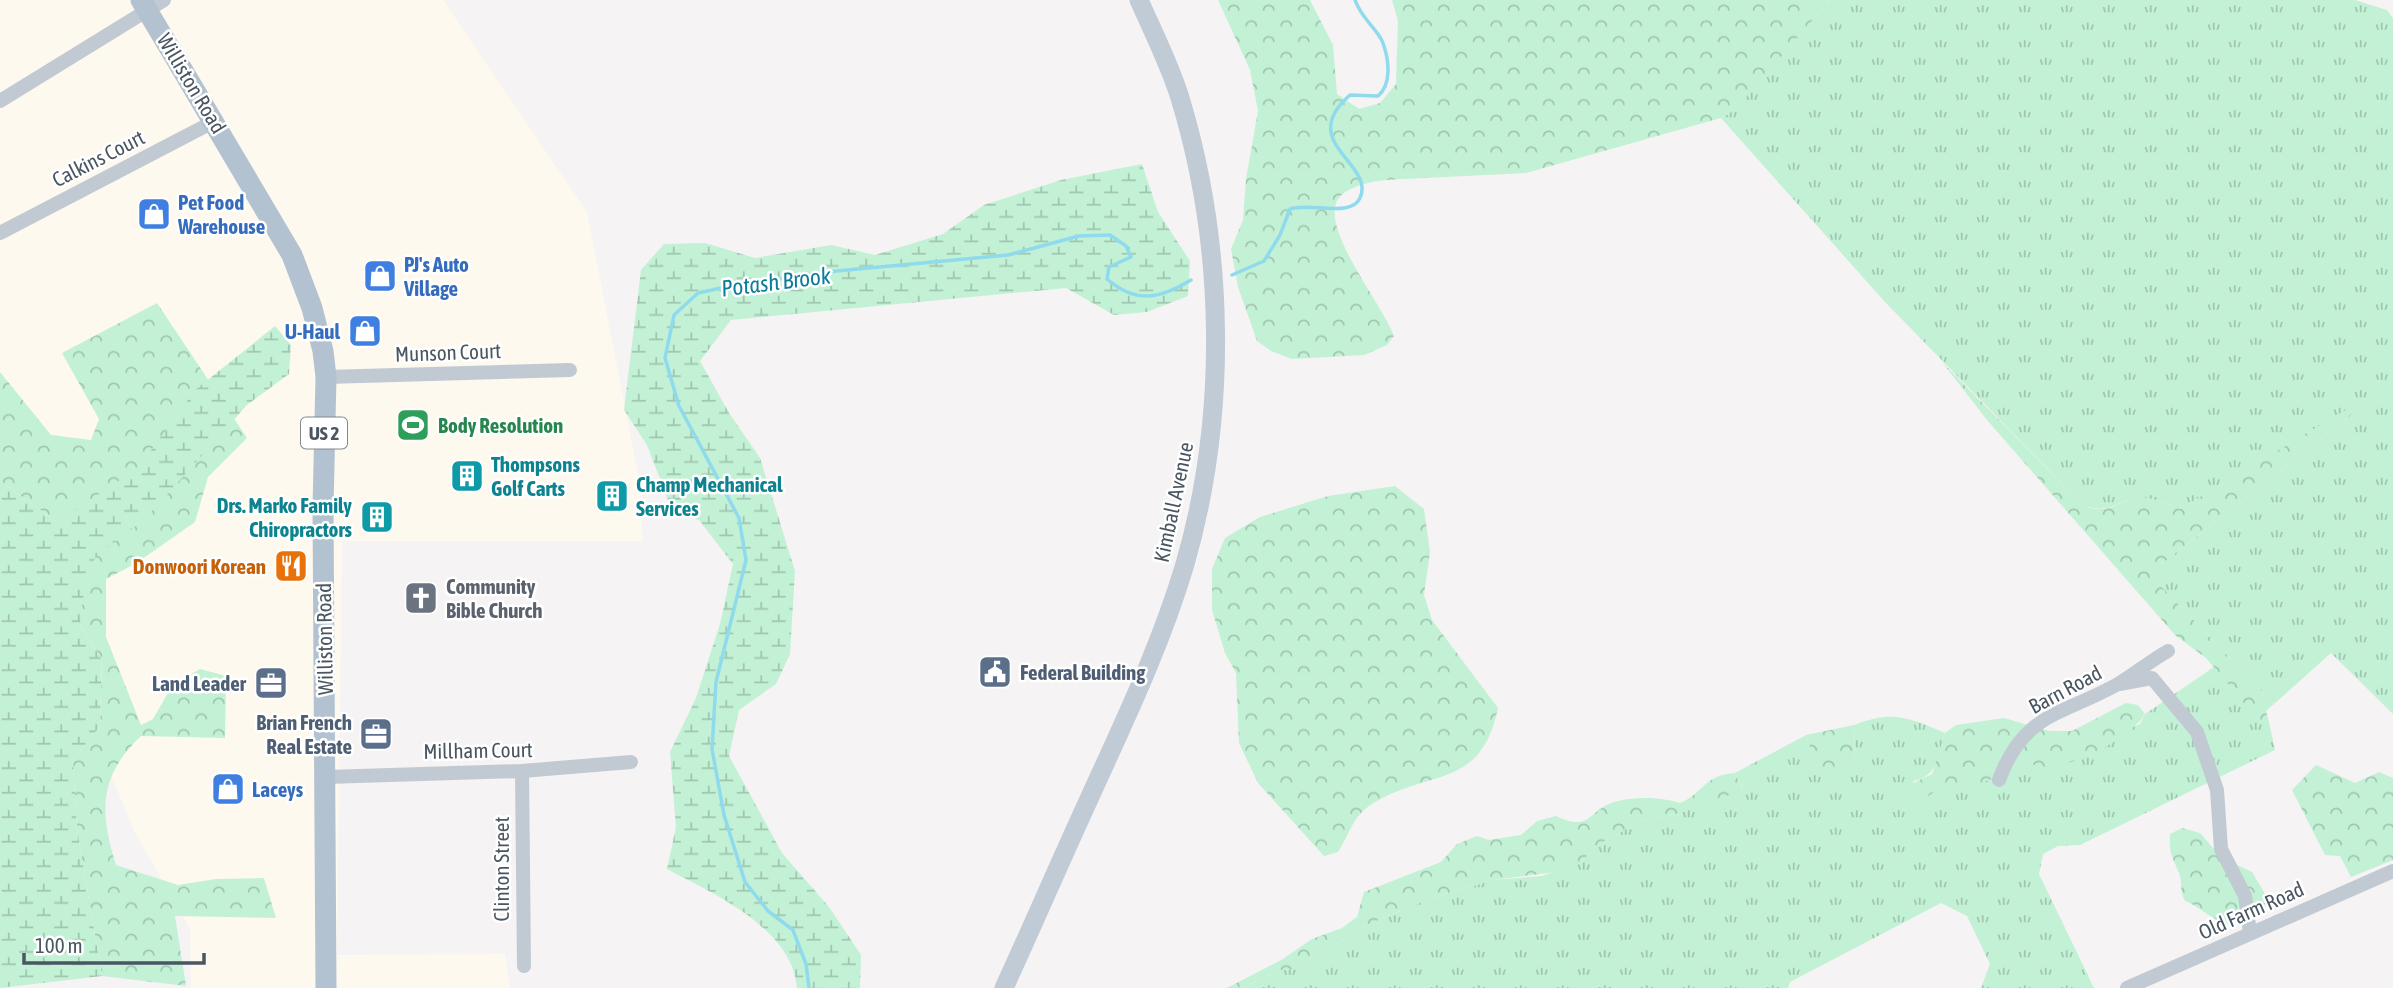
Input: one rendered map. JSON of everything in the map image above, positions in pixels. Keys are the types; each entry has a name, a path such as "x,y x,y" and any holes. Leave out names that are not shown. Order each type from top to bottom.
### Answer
{"main road":[{"name":"Kimball Avenue","path":"1004,988 1152,658 1185,562 1206,466 1212,418 1214,325 1200,173 1180,96 1139,0"},
{"name":"Williston Road","path":"151,3 272,218 300,275 317,323 326,377 323,502 326,988"}],"street":[{"path":"0,101 151,3"},
{"name":"Calkins Court","path":"0,233 215,121"},
{"name":"Munson Court","path":"326,377 570,370"},
{"name":"Barn Road","path":"1999,779 2021,736 2058,711 2119,684 2168,651"},
{"path":"2119,684 2152,678 2197,732 2217,790 2221,849 2245,896 2250,933"},
{"name":"Millham Court","path":"326,777 522,771 631,762"},
{"name":"Clinton Street","path":"522,771 524,966"},
{"name":"Old Farm Road","path":"2127,988 2393,871"}],"shaded area":[{"path":"0,0 443,0 587,212 639,479 643,541 342,541 337,955 505,954 510,988 191,988 190,929 134,831 0,503"}],"green space":[{"path":"1218,0 1310,0 1333,45 1337,94 1359,109 1380,103 1396,84 1398,21 1392,0 1830,0 1735,110 1721,118 1526,173 1384,180 1357,186 1344,193 1336,203 1335,217 1339,233 1356,270 1394,336 1387,345 1364,355 1292,359 1271,351 1257,341 1238,287 1231,249 1243,220 1246,179 1258,111 1250,70"},
{"path":"1830,0 2355,0 2387,10 2393,18 2393,714 2331,653 2274,704 2159,584 2159,566 2348,418 2367,398 2180,509 2148,498 2137,498 2101,509 2084,506 1885,302 1721,118 1735,109"},
{"path":"1142,164 1158,212 1190,261 1188,296 1147,312 1114,315 1066,288 731,320 700,361 729,413 760,458 795,571 790,654 776,684 739,710 729,756 782,853 829,907 861,955 860,988 797,988 792,967 781,948 766,931 748,915 667,869 676,827 670,752 696,698 720,624 733,564 699,520 673,513 647,445 624,410 641,270 664,244 705,243 755,258 831,245 875,255 943,234 984,205 1061,180"},
{"path":"157,303 247,438 208,477 195,522 135,564 106,579 106,637 141,725 153,719 173,684 200,669 226,676 225,738 141,736 117,765 110,780 105,811 110,846 116,865 178,885 216,879 264,878 276,918 175,916 186,986 102,976 77,829 73,760 100,726 102,660 80,624 57,522 0,481 0,372 51,435 91,440 99,419 62,353"},
{"path":"275,326 291,345 289,374 247,405 145,519 97,555 86,575 80,624 102,660 100,726 73,760 77,829 102,976 0,988 0,481 57,522 138,468 195,390"},
{"path":"1942,362 2084,506 2101,509 2137,498 2148,498 2180,509 2369,396 2348,418 2159,566 2159,584 2274,704 2266,711 2269,722 2262,724 2206,658 2175,635 1987,420"},
{"path":"1395,486 1424,509 1430,552 1424,595 1432,620 1498,708 1490,734 1480,752 1467,764 1398,791 1369,806 1357,817 1338,852 1324,856 1258,783 1239,743 1236,673 1225,653 1212,610 1212,569 1225,538 1260,517 1328,496"},
{"path":"2214,667 2262,723 2269,722 2275,750 2080,845 2058,846 2043,854 2039,874 2094,988 1981,988 1990,964 1967,916 1941,903 1790,982 1788,988 1243,988 1279,970 1298,969 1364,926 1429,899 1493,880 1542,876 1582,861 1599,844 1643,820 1673,815 1743,789 1735,773 1806,735 1819,773 1855,766 1854,725 1867,720 1900,717 1945,733 1932,770 1928,775 1913,781 1920,803 1935,791 1956,791 2025,762 2044,767 2140,724 2145,714"},
{"path":"2126,703 2138,705 2145,714 2128,732 2086,756 2058,766 2046,767 2025,762 1992,779 1956,791 1935,791 1920,803 1912,805 1906,799 1905,787 1932,774 1945,733 1956,725 2004,718 2049,731 2072,731"},
{"path":"1854,725 1855,766 1844,775 1825,778 1819,773 1806,735"},
{"path":"2316,765 2355,783 2379,772 2393,778 2393,860 2351,877 2340,856 2325,855 2292,790"},
{"path":"1735,773 1743,790 1673,815 1643,820 1599,844 1582,861 1563,871 1493,880 1429,899 1364,926 1298,969 1279,970 1243,988 1227,988 1283,959 1312,939 1342,928 1357,917 1364,892 1441,862 1457,844 1477,836 1489,840 1521,835 1537,821 1556,816 1567,821 1583,821 1605,806 1622,800 1647,798 1680,803 1716,777"},
{"path":"2182,828 2200,833 2221,857 2252,872 2271,904 2229,925 2185,901 2170,846 2170,834"}],"waterway":[{"name":"Potash Brook","path":"1232,275 1264,261 1280,235 1290,209 1348,207 1360,198 1362,185 1333,139 1331,126 1335,112 1350,95 1378,96 1386,85 1388,71 1383,43 1355,0"},
{"name":"Potash Brook","path":"809,988 806,964 793,930 768,911 745,882 724,815 712,749 716,682 746,560 739,518 679,406 665,358 674,315 698,293 730,286 826,272 1008,255 1079,236 1110,235 1126,246 1131,257 1109,267 1107,279 1129,293 1149,296 1159,294 1191,280"}],"place":[{"name":"Pet Food Warehouse","path":"154,214"},
{"name":"PJ's Auto Village","path":"380,276"},
{"name":"U-Haul","path":"365,331"},
{"name":"Body Resolution","path":"413,425"},
{"name":"Thompsons Golf Carts","path":"467,476"},
{"name":"Champ Mechanical Services","path":"612,496"},
{"name":"Drs. Marko Family Chiropractors","path":"377,517"},
{"name":"Donwoori Korean","path":"291,566"},
{"name":"Community Bible Church","path":"421,598"},
{"name":"Federal Building","path":"995,672"},
{"name":"Land Leader","path":"271,683"},
{"name":"Brian French Real Estate","path":"376,734"},
{"name":"Laceys","path":"228,789"}]}
